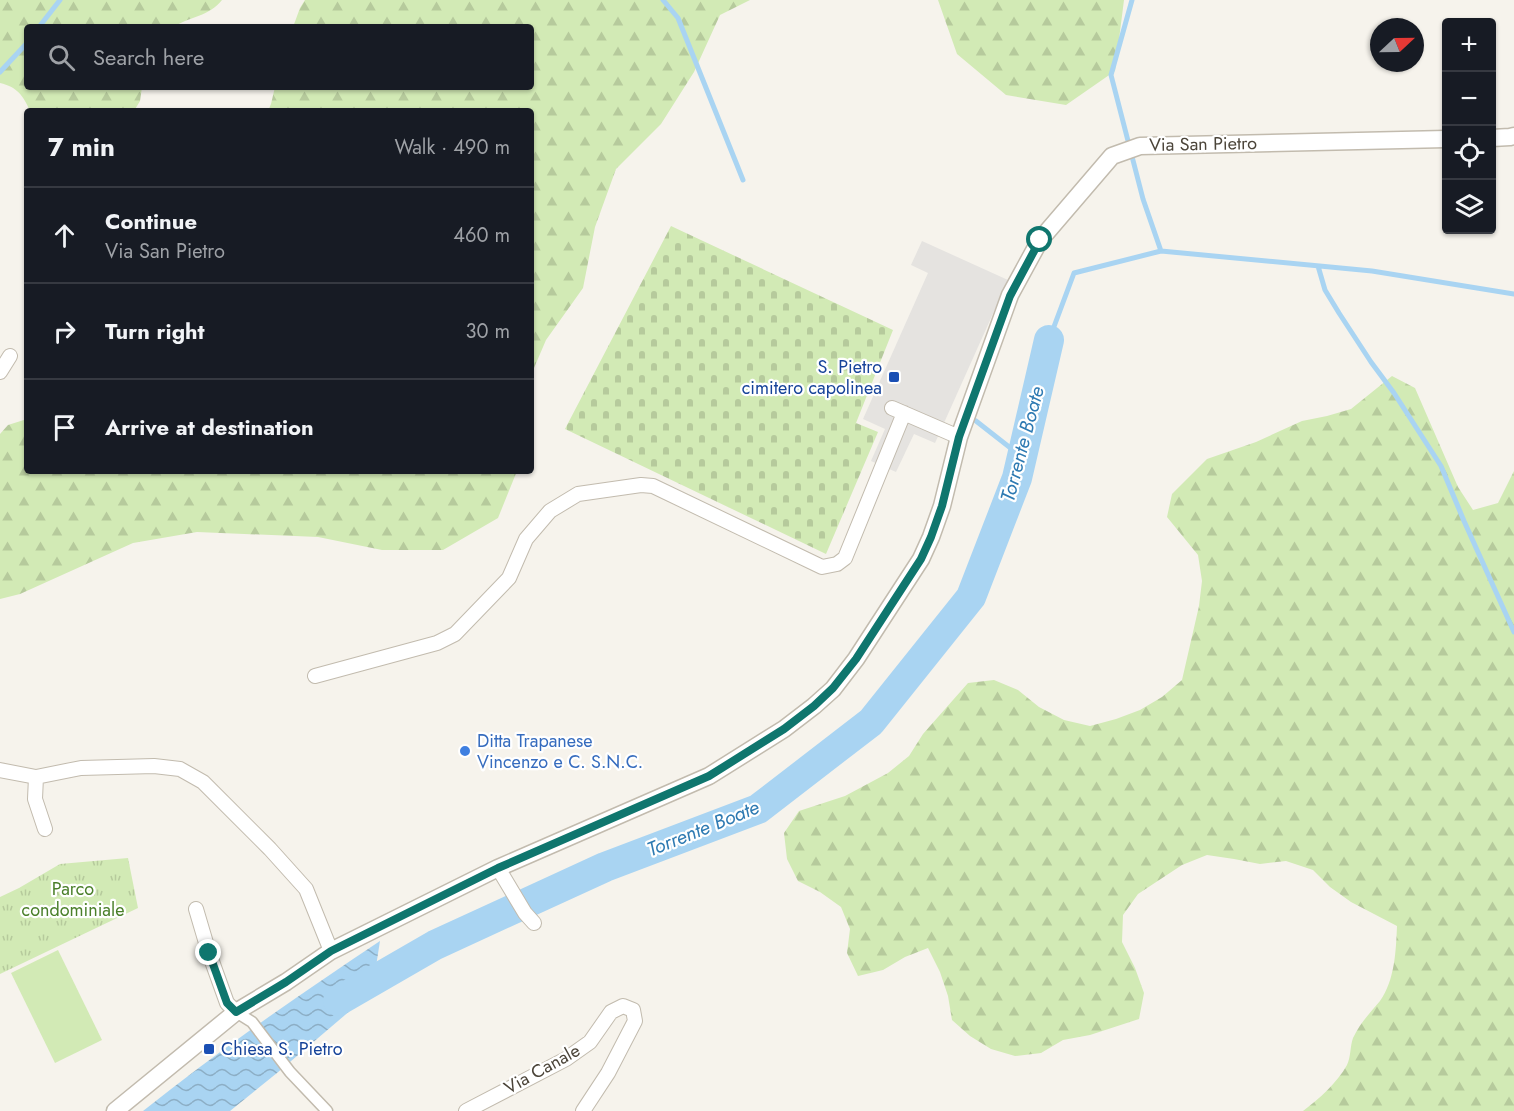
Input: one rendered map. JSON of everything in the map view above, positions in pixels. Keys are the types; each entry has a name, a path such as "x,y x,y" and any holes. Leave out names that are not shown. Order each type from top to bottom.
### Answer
{"street":[{"path":"1496,138 1514,136"},
{"name":"Via San Pietro","path":"115,1111 236,1012 331,951 498,868 709,776 784,729 833,688 856,659 921,559 931,537 942,506 959,437 1010,296 1040,240 1113,156 1140,146 1442,139"},
{"path":"0,372 10,356"},
{"path":"315,676 437,643 455,634 509,578 526,539 550,511 578,494 641,485 653,486 822,567 837,564 845,558 898,411 959,437"},
{"path":"0,770 36,777 81,768 154,766 180,769 203,782 270,849 306,889 331,951"},
{"path":"36,777 35,799 45,829"},
{"path":"498,868 530,918"},
{"path":"196,909 227,1003 252,1022 290,1072 327,1111"},
{"name":"Via Canale","path":"466,1111 566,1059 590,1042 610,1012 622,1006 633,1010 635,1021 608,1073 583,1111"}],"green space":[{"path":"0,0 222,0 212,10 179,24 24,24 24,90 142,90 140,101 136,108 29,108 19,92 0,83"},
{"path":"305,0 750,0 720,15 694,72 661,124 616,169 595,227 583,288 546,340 534,368 534,108 269,108 274,90 534,90 534,24 294,24"},
{"path":"938,0 1124,0 1115,71 1066,105 1006,95 957,54"},
{"path":"671,226 893,330 856,423 878,432 826,554 565,429"},
{"path":"1392,376 1415,388 1458,487 1473,510 1498,503 1514,471 1514,1111 1303,1111 1343,1072 1356,1033 1385,993 1394,965 1397,926 1351,902 1330,887 1313,870 1286,861 1260,864 1207,855 1182,865 1138,894 1123,915 1122,942 1144,993 1139,1019 1090,1035 1063,1040 1041,1053 1015,1056 991,1049 970,1036 952,1020 948,996 940,972 928,948 905,957 883,970 858,976 847,953 850,929 841,907 820,892 798,881 787,859 784,833 799,811 845,796 888,773 909,756 923,734 968,683 994,680 1018,690 1039,707 1064,720 1090,726 1140,710 1162,697 1182,680 1199,606 1202,581 1198,555 1167,517 1172,494 1207,459 1256,442 1302,421 1351,409"},
{"path":"24,420 24,474 516,474 498,518 443,550 382,550 318,537 197,532 133,543 20,594 0,599 0,434 8,425"},
{"name":"Parco condominiale","path":"128,858 138,908 0,974 0,897 60,864"},
{"path":"58,950 102,1040 55,1063 11,973"}],"shaded area":[{"path":"922,241 1008,280 935,443 914,434 896,472 871,461 885,429 863,419 928,273 911,265"}],"water":[{"path":"380,941 372,992 230,1111 143,1111 260,1023"}],"waterway":[{"path":"41,24 60,0"},
{"path":"663,0 678,18 743,180"},
{"path":"1132,0 1111,75 1143,199 1161,251"},
{"path":"0,72 24,46"},
{"path":"1049,340 1074,273 1161,251 1372,271 1514,294"},
{"path":"1318,266 1325,290 1339,313 1441,466 1514,632"},
{"name":"Torrente Boate","path":"338,1001 435,945 605,867 758,809 871,722 971,597 1017,478 1049,340"},
{"path":"976,421 1022,457"}],"place":[{"name":"S. Pietro cimitero capolinea","path":"894,377"},
{"name":"Ditta Trapanese Vincenzo e C. S.N.C.","path":"465,751"},
{"name":"Chiesa S. Pietro","path":"209,1049"}],"route":[{"path":"209,953 227,1003 236,1012 331,951 498,868 709,776 784,729 814,706 833,688 856,659 921,559 942,506 959,437 1010,296 1040,240"}]}
